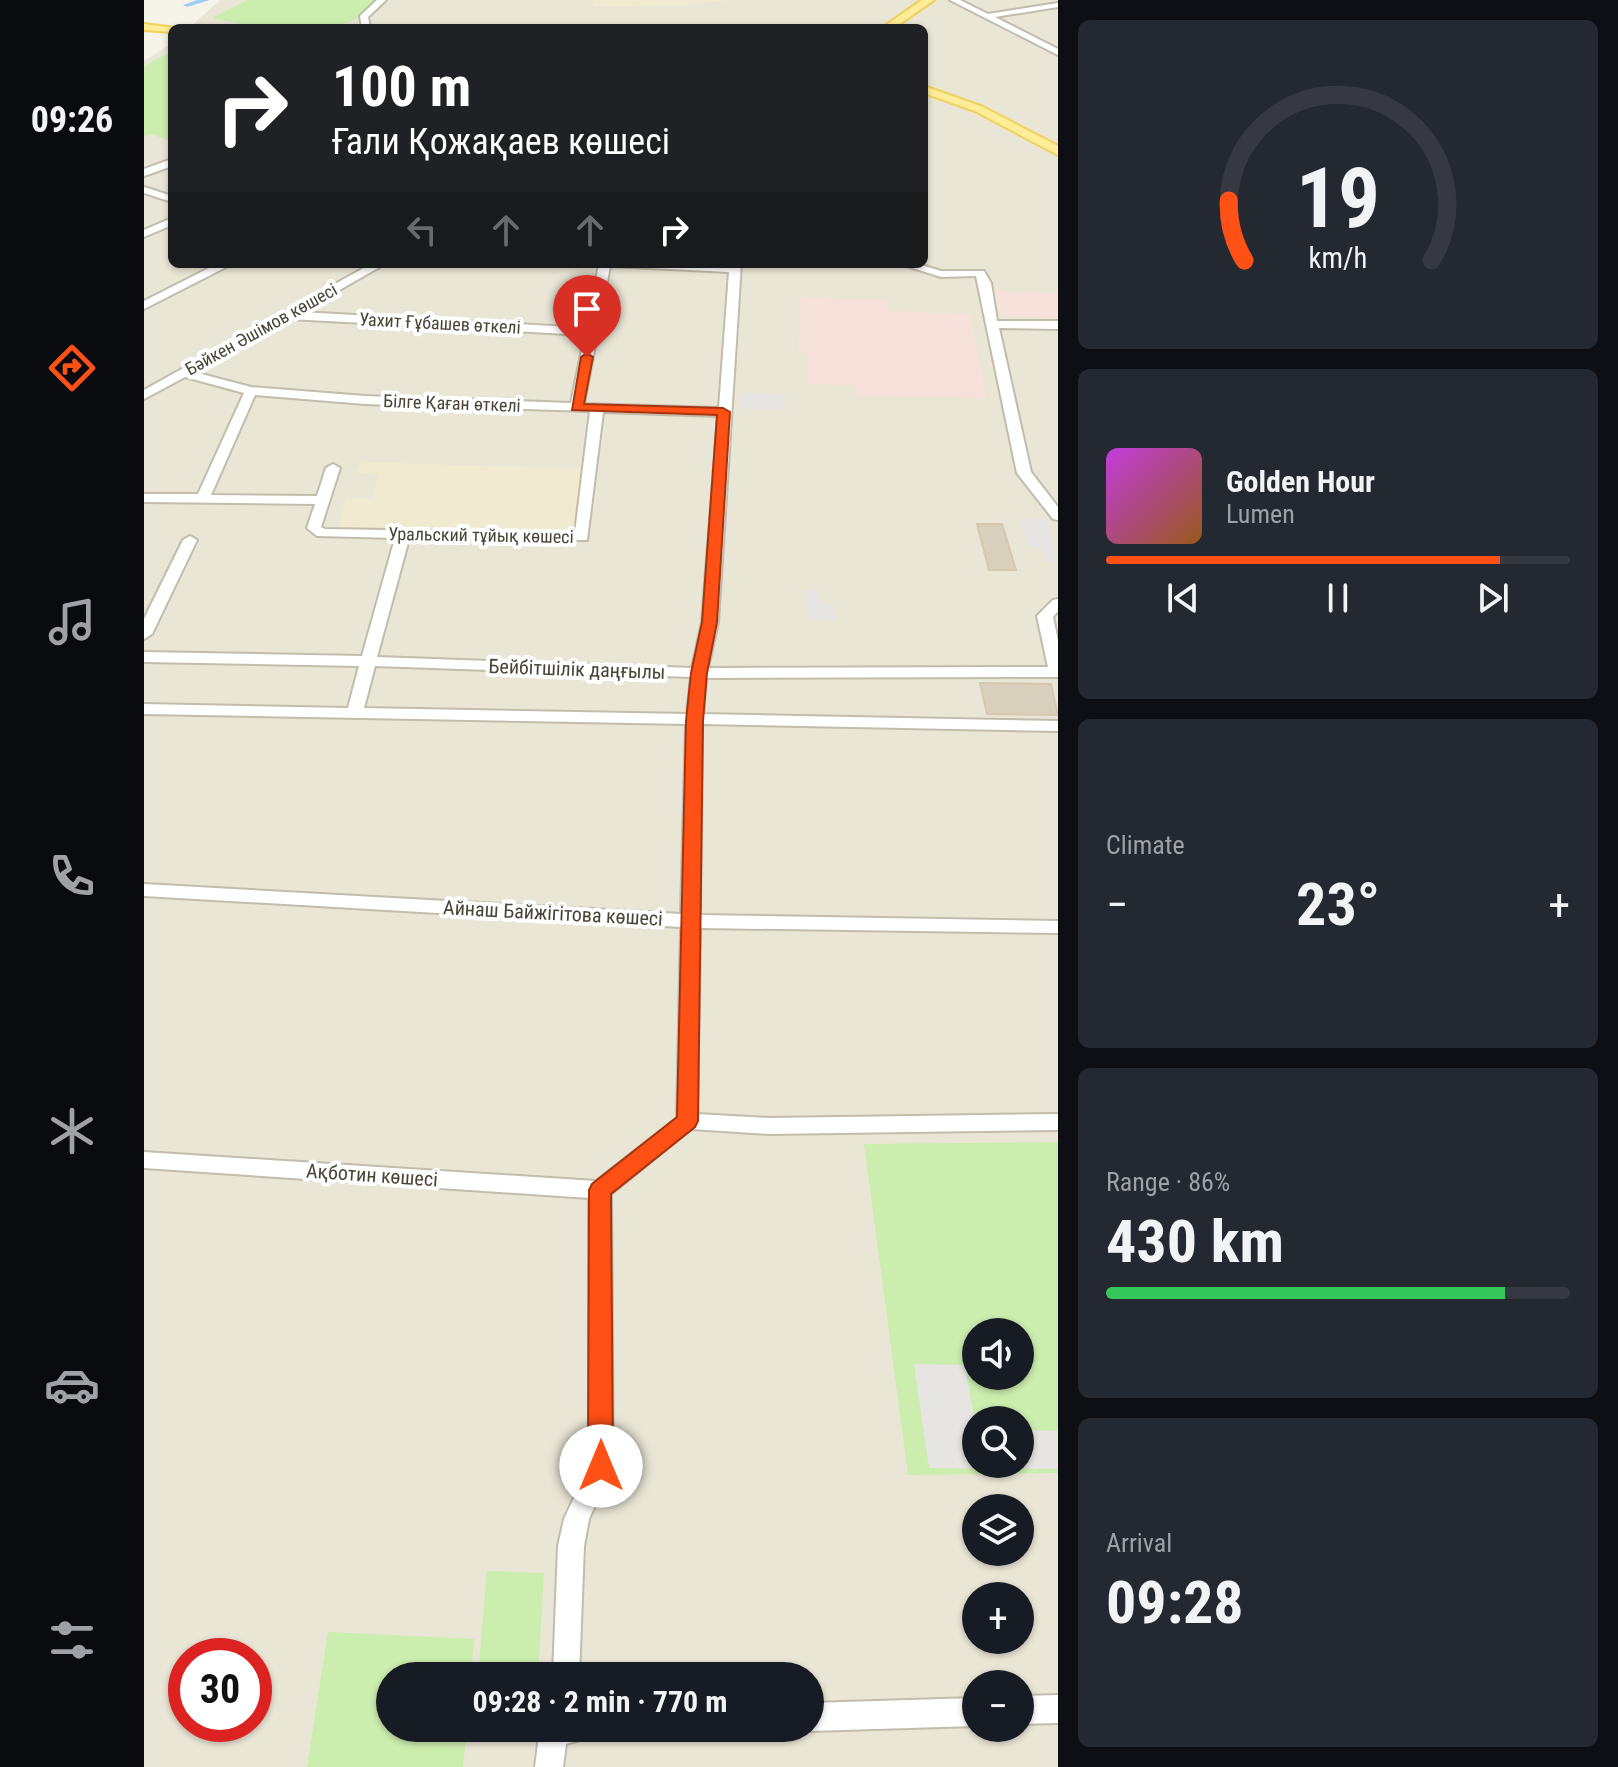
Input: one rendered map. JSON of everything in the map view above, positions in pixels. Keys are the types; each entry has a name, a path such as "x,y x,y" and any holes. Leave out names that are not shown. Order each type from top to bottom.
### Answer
{"main road":[{"path":"893,24 929,0"},
{"path":"144,27 168,29"},
{"path":"928,90 979,109 1058,151"}],"street":[{"path":"365,24 364,16 382,0"},
{"path":"954,0 1058,52"},
{"path":"988,16 1058,5"},
{"path":"144,173 168,164"},
{"path":"144,190 168,198"},
{"path":"144,234 168,223"},
{"path":"144,306 218,268"},
{"name":"Бәйкен Әшімов көшесі","path":"144,395 372,268"},
{"path":"577,407 604,268"},
{"path":"687,1121 694,721 699,673 710,622 735,268"},
{"path":"920,268 941,274 980,273 985,283 1024,473 1058,516"},
{"name":"Уахит Ғұбашев өткелі","path":"287,315 592,332"},
{"path":"992,324 1058,325"},
{"name":"Білге Қаған өткелі","path":"182,373 251,391 365,400 723,412"},
{"path":"203,498 251,391"},
{"name":"Уральский тұйық көшесі","path":"333,468 314,528 317,531 582,537 597,408"},
{"path":"144,498 322,500"},
{"path":"354,714 403,534"},
{"path":"144,634 190,540"},
{"path":"1057,672 1045,616 1058,603"},
{"name":"Бейбітшілік даңғылы","path":"144,657 367,661 699,673 1057,672"},
{"path":"144,709 1058,726"},
{"name":"Айнаш Байжігітова көшесі","path":"144,890 690,921 1058,927"},
{"path":"567,1662 571,1546 577,1519 601,1466 600,1190 687,1121 769,1126 1058,1122"},
{"name":"Ақботин көшесі","path":"144,1160 600,1190"},
{"path":"1034,1710 1058,1709"},
{"path":"824,1717 962,1712"},
{"path":"549,1767 557,1742"}],"shaded area":[{"path":"220,0 1058,0 1058,1767 144,1767 144,61 168,46 168,268 928,268 928,24 193,24"},
{"path":"592,0 729,0 688,5 594,7"},
{"path":"993,291 1058,293 1058,318 1000,316"},
{"path":"800,297 887,300 888,311 970,314 986,398 855,396 855,385 808,384 808,353 799,353"},
{"path":"741,393 784,394 784,410 740,408"},
{"path":"360,462 583,469 580,531 338,529 346,499 372,499 379,474 356,473"},
{"path":"1019,518 1047,519 1058,562 1046,562 1041,547 1027,547"},
{"path":"806,590 818,590 819,604 834,605 835,620 808,619"},
{"path":"914,1364 962,1365 962,1390 969,1390 972,1406 962,1406 962,1468 929,1468"},
{"path":"1034,1430 1058,1431 1058,1469 1034,1469"}],"green space":[{"path":"248,0 379,0 354,20 340,24 246,24 211,18"},
{"path":"168,53 168,140 150,134 144,137 144,66"},
{"path":"1058,1142 1058,1473 1034,1473 1034,1406 962,1406 962,1474 908,1475 864,1144"},
{"path":"487,1571 544,1573 539,1662 479,1662"},
{"path":"328,1632 474,1639 472,1662 376,1662 376,1742 466,1742 463,1767 307,1767"}],"building":[{"path":"977,524 1002,524 1016,570 989,570"},
{"path":"980,683 1051,684 1058,715 987,714"}],"waterway":[{"path":"187,5 206,0"}],"route":[{"path":"587,357 577,407 723,412 719,518 710,622 699,673 694,721 687,1121 600,1190 601,1466"}]}
